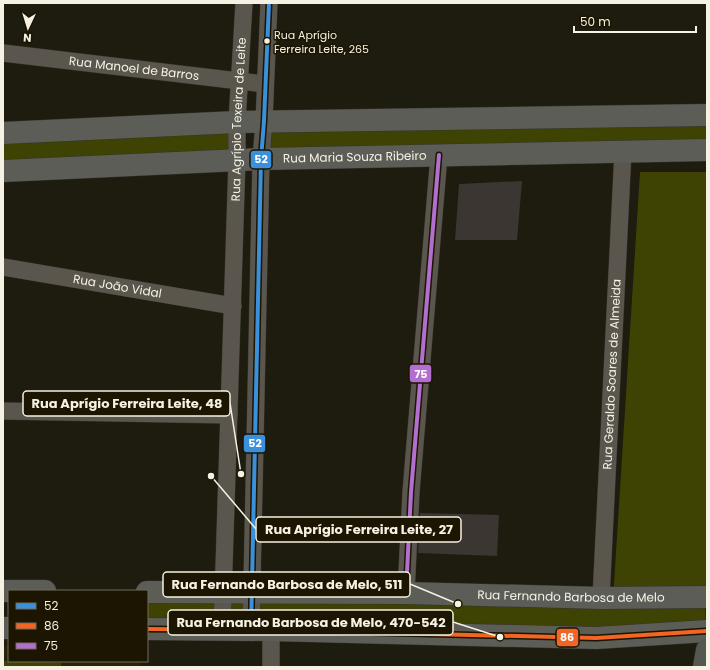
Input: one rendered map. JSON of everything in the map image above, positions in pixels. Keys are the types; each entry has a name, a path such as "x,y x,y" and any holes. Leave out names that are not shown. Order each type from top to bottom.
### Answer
{"main road":[{"path":"704,667 707,650"}],"street":[{"name":"Rua Agrípio Texeira de Leite","path":"222,629 238,160 237,122 244,3"},
{"name":"Rua Agrípio Texeira de Leite","path":"269,3 264,84 264,121 260,159 253,592 271,667"},
{"name":"Rua Manoel de Barros","path":"3,53 264,84"},
{"path":"3,133 264,121 707,115"},
{"name":"Rua Maria Souza Ribeiro","path":"3,171 260,159 707,150"},
{"name":"Rua Geraldo Soares de Almeida","path":"601,598 623,151"},
{"path":"406,593 409,520 439,155"},
{"name":"Rua João Vidal","path":"3,267 233,306"},
{"path":"3,411 229,415"},
{"name":"Rua Fernando Barbosa de Melo","path":"148,592 406,593 601,598 707,597"},
{"path":"148,629 222,629 596,638 707,631"}],"shaded area":[{"path":"707,123 707,139 267,152 270,127"},
{"path":"229,128 231,153 3,164 3,139"},
{"path":"640,172 707,172 707,601 613,600"},
{"path":"148,597 217,597 216,625 148,625"},
{"path":"229,599 705,604 706,624 663,632 231,625"},
{"path":"3,646 8,646 8,662 141,662 141,667 3,667"},
{"path":"3,661 61,663 61,667 3,667"}],"building":[{"path":"522,181 517,240 455,240 459,184"},
{"path":"420,513 499,515 497,556 418,553"}],"transit line":[{"name":"52","path":"251,630 261,159 269,3"},
{"name":"75","path":"406,593 411,492 439,155"},
{"name":"86","path":"148,629 271,630 596,638 707,631"}],"place":[{"name":"Rua Aprígio Ferreira Leite, 265","path":"267,41"},
{"name":"Rua Aprígio Ferreira Leite, 48","path":"241,474"},
{"name":"Rua Aprígio Ferreira Leite, 27","path":"211,476"},
{"name":"Rua Fernando Barbosa de Melo, 511","path":"458,604"},
{"name":"Rua Fernando Barbosa de Melo, 470-542","path":"500,637"}]}
